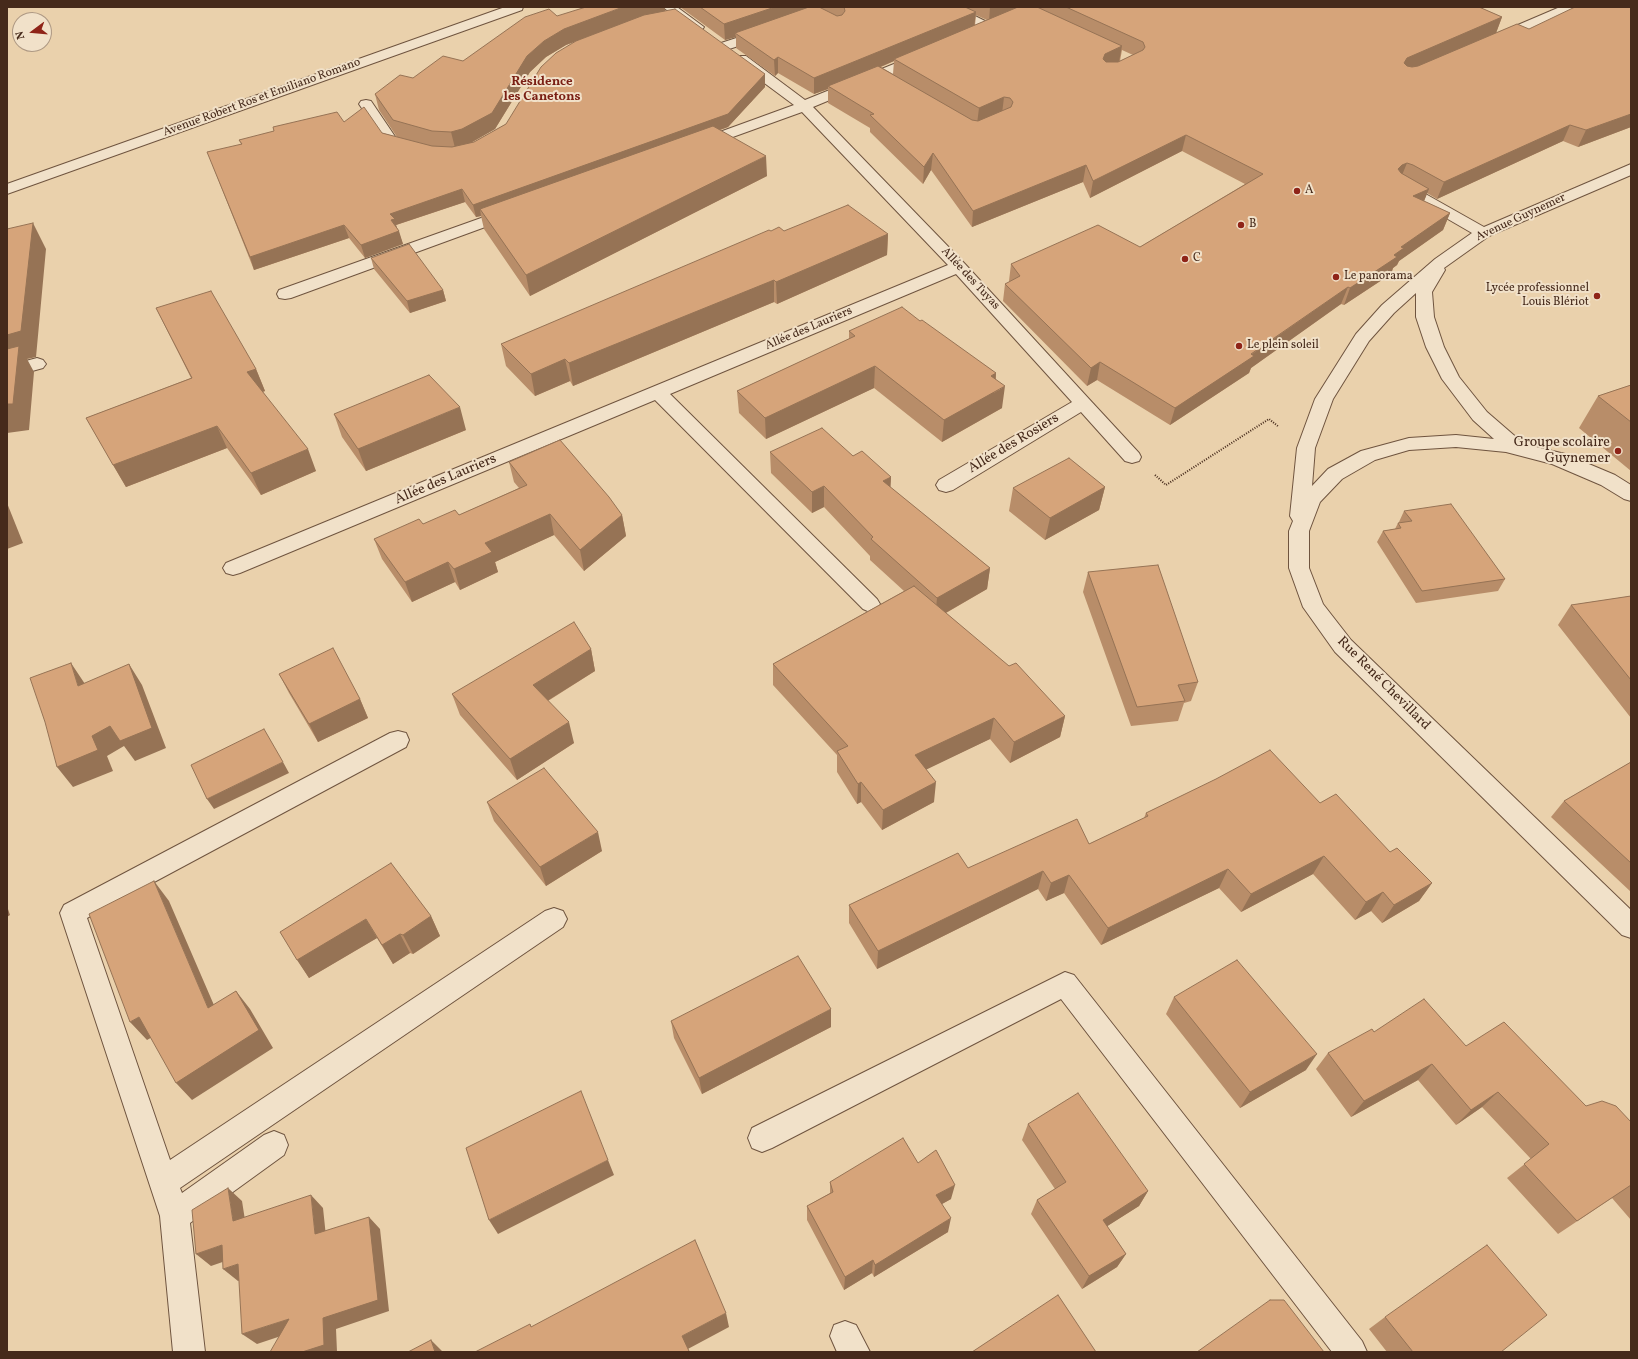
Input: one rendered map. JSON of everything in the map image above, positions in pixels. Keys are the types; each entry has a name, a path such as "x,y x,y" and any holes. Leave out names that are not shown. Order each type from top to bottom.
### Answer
{"street":[{"name":"Avenue Robert Ros et Emiliano Romano","path":"7,189 517,7"},
{"path":"947,7 988,28"},
{"path":"1485,44 1571,7"},
{"name":"Allée des Tuyas","path":"671,13 708,35 804,106 959,267 1132,457"},
{"path":"970,36 1000,23"},
{"path":"723,47 774,29"},
{"path":"684,150 804,106 935,51"},
{"path":"879,74 892,82"},
{"path":"366,104 391,141 421,149"},
{"name":"Avenue Guynemer","path":"1299,531 1306,448 1324,399 1362,338 1388,308 1441,262 1483,233 1631,169"},
{"path":"1401,186 1483,233"},
{"path":"286,294 526,207"},
{"path":"1441,262 1424,292 1425,317 1435,347 1451,379 1480,416 1517,449"},
{"name":"Allée des Lauriers","path":"233,568 959,267"},
{"path":"7,372 37,364"},
{"path":"658,392 870,604"},
{"name":"Allée des Rosiers","path":"946,485 1083,403"},
{"name":"Rue René Chevillard","path":"1631,494 1608,480 1558,459 1506,446 1456,441 1410,444 1368,455 1335,474 1311,500 1299,531 1299,568 1314,607 1343,646 1631,927"},
{"path":"189,1352 175,1216 73,913 398,740"},
{"path":"163,1182 554,919"},
{"path":"762,1138 1066,984 1351,1352"},
{"path":"175,1216 274,1145"}],"path":[{"path":"1132,457 1166,484 1269,419 1306,448"}],"building":[{"path":"586,7 623,7 564,29 544,41 527,56 492,113 462,129 451,132 432,131 393,120 375,94 400,75 413,78 443,56 463,61 525,17 549,9 557,16"},
{"path":"700,7 775,7 724,24"},
{"path":"809,7 819,7 837,16 842,15 845,11 844,7 965,7 976,12 814,78 778,57 774,60 735,33"},
{"path":"1018,7 1037,7 1122,46 1105,54 1103,59 1106,62 1118,62 1143,50 1145,47 1143,42 1066,7 1479,7 1502,17 1407,58 1404,63 1407,66 1412,67 1418,66 1517,24 1529,29 1575,7 1631,7 1631,114 1586,130 1570,125 1444,182 1413,165 1407,163 1402,165 1398,169 1401,173 1429,189 1413,196 1450,213 1401,247 1404,248 1394,255 1397,257 1350,288 1348,287 1251,354 1254,356 1175,408 1100,362 1091,368 1005,284 1020,276 1011,264 1098,225 1140,247 1263,174 1186,135 1093,181 1086,165 973,211 933,153 924,167 870,115 874,114 828,86 878,66 972,120 978,121 1011,107 1013,102 1010,98 1004,97 979,108 894,59"},
{"path":"675,9 765,74 728,114 473,205 462,189 390,214 395,219 391,220 399,231 361,245 344,225 250,257 207,152 242,144 239,140 274,131 273,127 337,112 344,122 364,107 382,133 432,146 452,147 474,142 506,124 541,67 556,53 576,41 644,15"},
{"path":"713,126 766,156 526,275 480,209"},
{"path":"848,205 888,234 776,282 774,280 569,363 565,359 531,374 501,344 769,230 771,231 779,227 784,231"},
{"path":"33,223 21,331 7,335 7,229"},
{"path":"409,244 443,290 407,301 371,258"},
{"path":"211,291 256,369 247,372 308,449 251,473 217,426 113,465 86,418 192,378 156,308"},
{"path":"902,307 996,373 991,376 1005,386 944,420 875,366 765,418 737,391 855,336 849,331"},
{"path":"19,346 13,404 7,404 7,349"},
{"path":"429,375 460,407 358,449 334,414"},
{"path":"1631,385 1631,422 1598,396"},
{"path":"822,428 853,456 862,451 891,477 883,481 990,568 937,598 871,539 873,537 824,486 812,492 770,452"},
{"path":"560,440 609,497 622,515 580,550 550,514 485,543 492,552 454,569 448,562 405,582 374,539 419,519 423,524 455,510 459,515 527,485 509,462"},
{"path":"1069,458 1105,487 1050,518 1013,488"},
{"path":"1451,504 1505,579 1422,591 1383,531 1401,528 1398,523 1412,521 1404,511"},
{"path":"1158,565 1198,682 1178,685 1185,701 1137,707 1088,572"},
{"path":"914,586 1009,666 1016,663 1065,716 1014,742 994,718 915,755 936,782 883,810 861,782 858,784 837,751 848,746 773,664"},
{"path":"1631,596 1631,680 1571,605"},
{"path":"574,622 591,649 533,685 569,722 510,759 452,694"},
{"path":"333,648 360,699 309,724 279,674"},
{"path":"71,663 78,686 129,664 152,728 120,741 110,726 92,736 98,750 57,767 45,722 30,678"},
{"path":"264,729 283,762 207,799 191,765"},
{"path":"1270,750 1320,803 1336,794 1390,852 1397,848 1432,883 1394,905 1383,892 1366,902 1324,856 1251,894 1228,869 1108,928 1069,875 1051,883 1043,871 878,951 849,905 958,853 968,868 1077,819 1089,844 1148,816 1146,813 1216,779"},
{"path":"1631,762 1631,863 1564,801"},
{"path":"544,768 598,832 540,867 487,802"},
{"path":"391,863 431,916 403,935 400,934 382,945 366,919 297,960 280,932"},
{"path":"154,881 208,1008 236,991 259,1030 176,1083 139,1017 130,1022 89,914"},
{"path":"798,956 831,1009 699,1078 671,1021"},
{"path":"1237,960 1317,1054 1250,1092 1174,997"},
{"path":"1424,999 1466,1046 1504,1022 1586,1106 1602,1101 1616,1106 1631,1122 1631,1185 1577,1221 1524,1164 1549,1144 1498,1092 1471,1110 1432,1064 1364,1101 1328,1053 1372,1029 1374,1032"},
{"path":"581,1091 608,1160 489,1220 466,1148"},
{"path":"1078,1093 1148,1191 1103,1220 1126,1254 1089,1276 1037,1200 1066,1182 1028,1124"},
{"path":"903,1138 918,1163 936,1150 955,1185 936,1195 951,1218 875,1265 873,1260 845,1277 807,1206 833,1192 830,1182"},
{"path":"228,1188 233,1221 311,1195 315,1234 369,1217 378,1300 323,1318 324,1345 302,1352 270,1352 289,1319 242,1334 238,1264 223,1269 222,1245 196,1254 192,1210"},
{"path":"695,1240 726,1313 682,1336 689,1351 475,1352 530,1324 531,1327"},
{"path":"1487,1245 1547,1315 1501,1352 1413,1352 1385,1317"},
{"path":"1058,1295 1096,1352 972,1352"},
{"path":"1270,1300 1284,1300 1324,1352 1197,1352"},
{"path":"431,1340 435,1352 408,1352"}],"place":[{"name":"A","path":"1297,191"},
{"name":"B","path":"1241,225"},
{"name":"C","path":"1185,259"},
{"name":"Le panorama","path":"1336,277"},
{"name":"Lycée professionnel Louis Blériot","path":"1597,296"},
{"name":"Le plein soleil","path":"1239,346"},
{"name":"Groupe scolaire Guynemer","path":"1618,451"}],"district":[{"name":"Résidence les Canetons","path":"542,90"}]}
